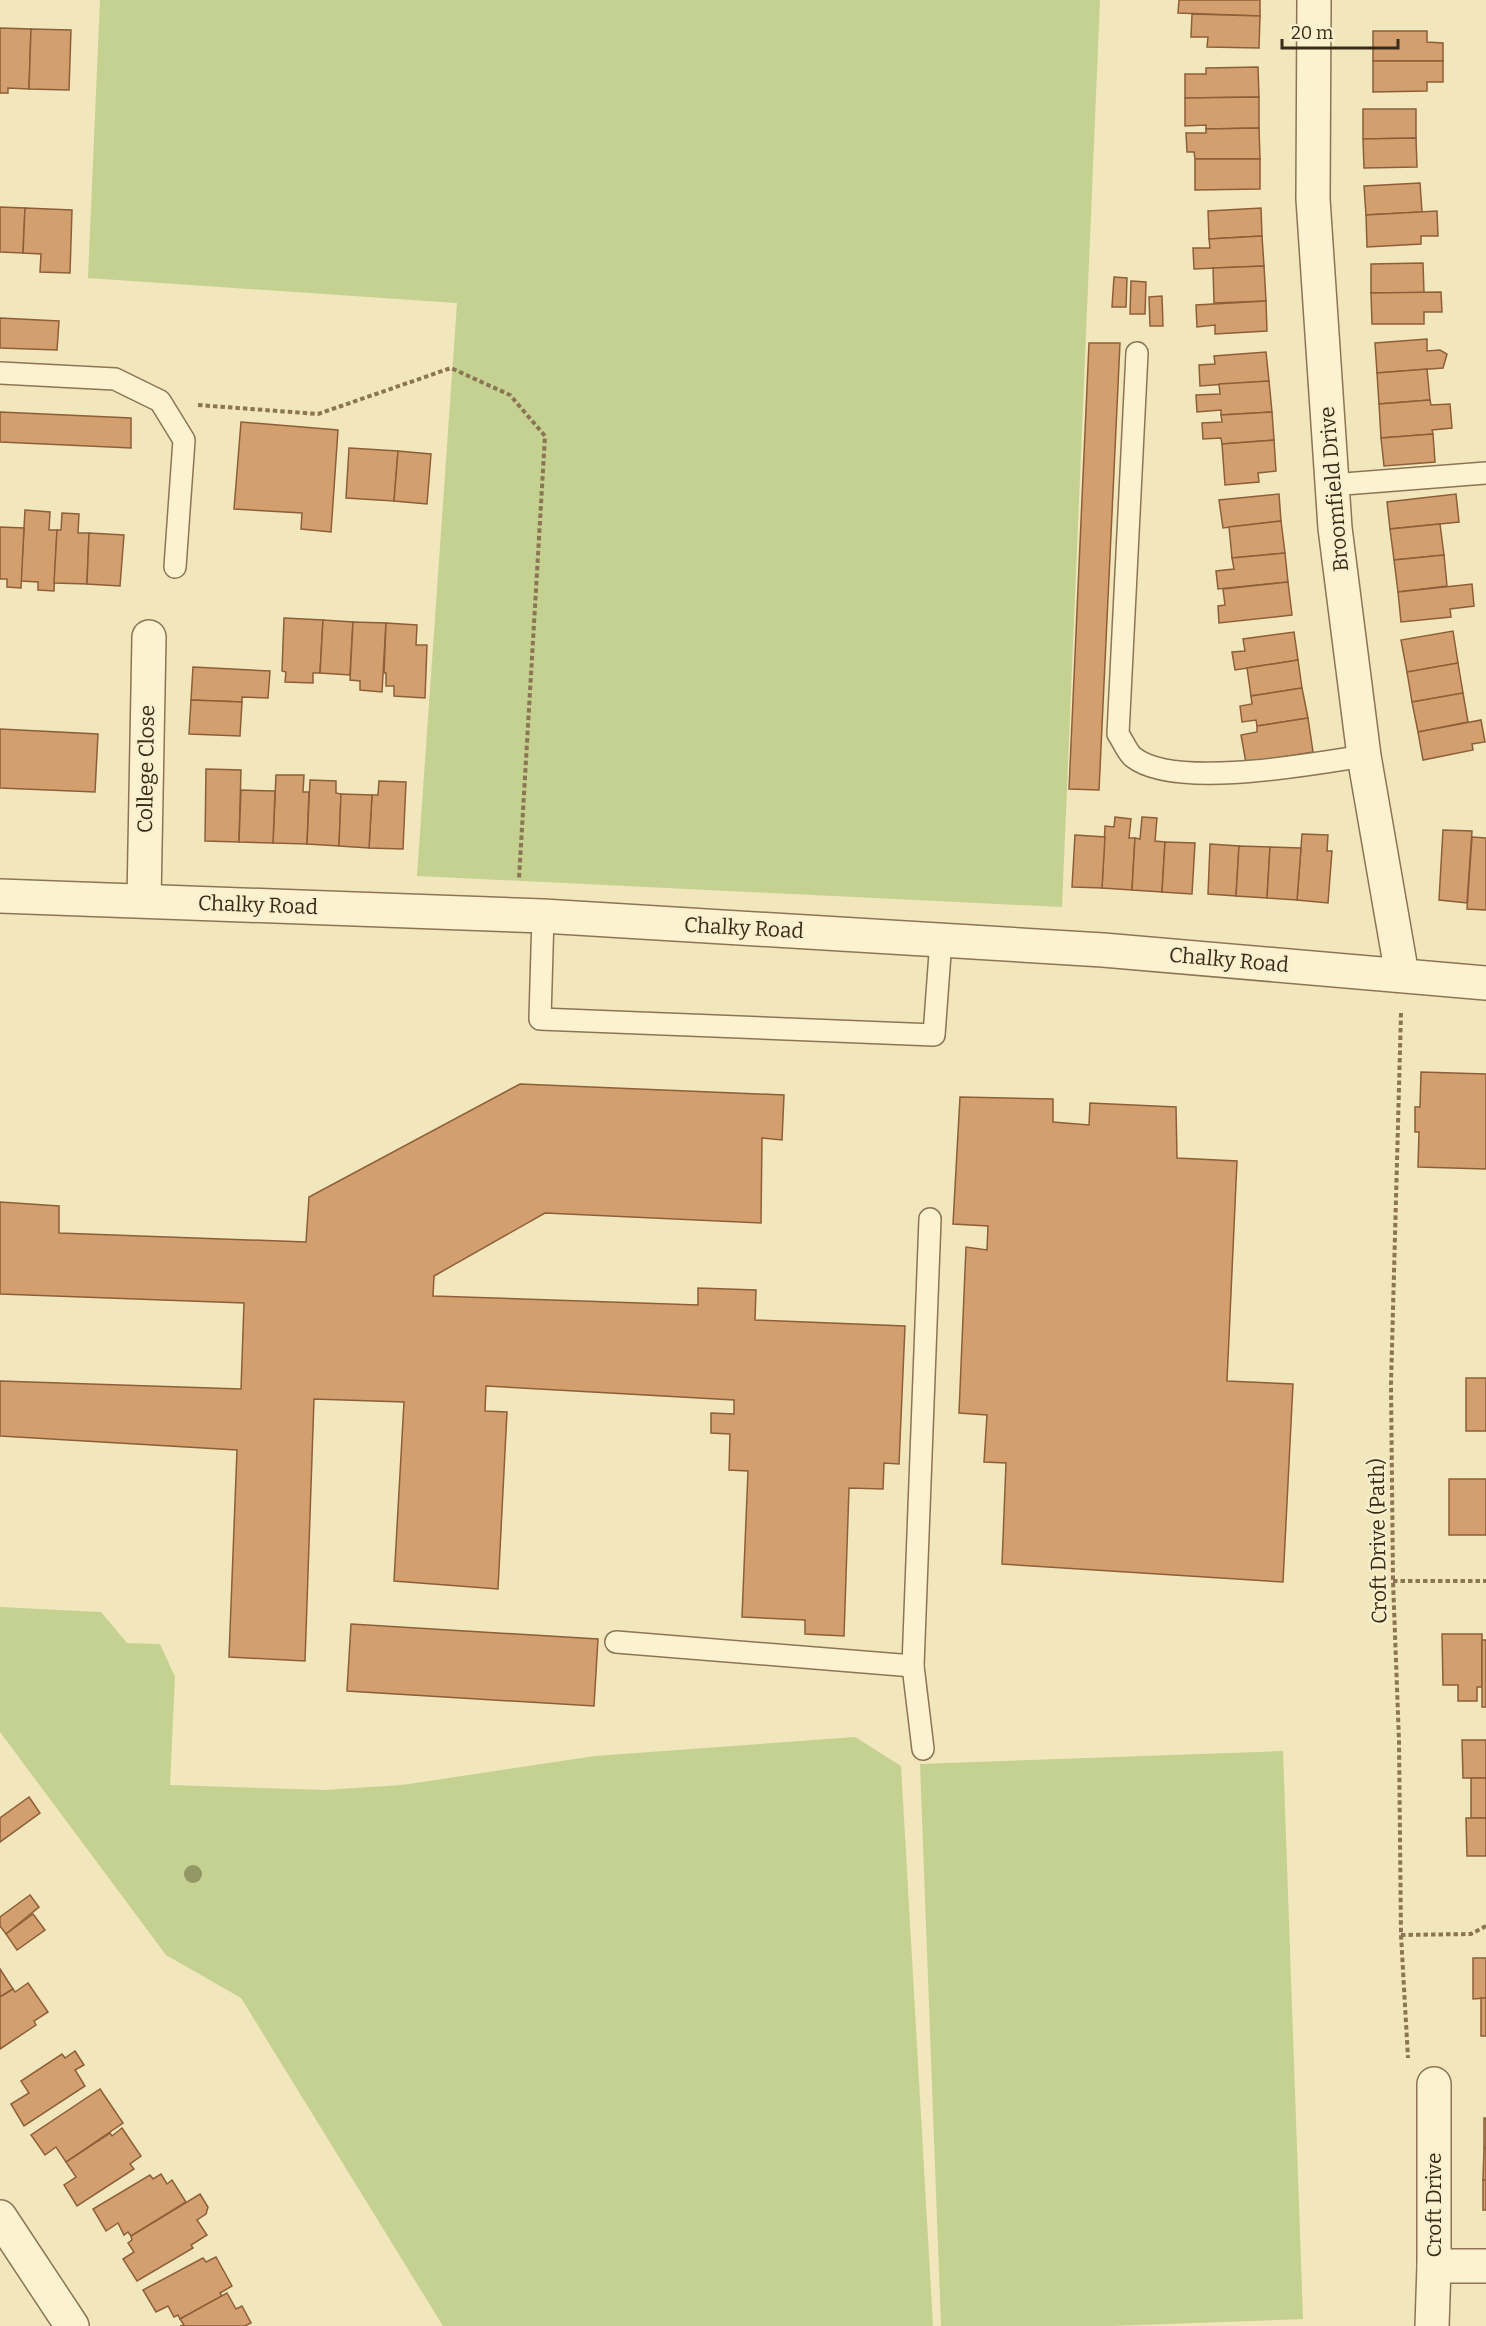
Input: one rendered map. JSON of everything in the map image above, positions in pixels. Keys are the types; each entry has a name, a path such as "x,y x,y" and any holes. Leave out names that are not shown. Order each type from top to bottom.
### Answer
{"street":[{"name":"Broomfield Drive","path":"1314,0 1313,199 1331,485 1364,756 1402,975"},
{"name":"College Close","path":"144,900 149,637"},
{"name":"Chalky Road","path":"0,896 530,916 941,940 1103,950 1486,983"},
{"name":"Croft Drive","path":"1432,2326 1434,2084"},
{"path":"0,2217 72,2326"},
{"path":"1434,2266 1486,2266"}],"lane":[{"path":"1137,353 1118,734 1132,756 1151,767 1215,775 1364,756"},
{"path":"0,374 116,379 159,401 184,440 175,567"},
{"path":"1331,485 1486,473"},
{"path":"530,916 540,1019 934,1035 941,940"},
{"path":"923,1749 913,1666 930,1219"},
{"path":"616,1642 913,1666"}],"path":[{"path":"159,401 318,414 451,368 510,395 545,436 530,916"},
{"name":"Croft Drive (Path)","path":"1402,975 1391,1384 1401,1935 1411,2083 1434,2084"},
{"path":"1393,1581 1486,1581"},
{"path":"1401,1935 1471,1934 1486,1926"}],"green space":[{"path":"100,0 1100,0 1062,907 417,876 457,303 88,278"},
{"path":"0,1607 101,1612 127,1643 160,1644 175,1677 170,1785 324,1790 402,1785 595,1756 855,1737 901,1766 933,2326 443,2326 241,1998 166,1955 0,1732"},
{"path":"1283,1751 1303,2319 1112,2326 941,2326 920,1764"}],"building":[{"path":"1179,0 1260,0 1260,16 1178,13"},
{"path":"1192,14 1260,16 1259,48 1207,47 1208,37 1191,37"},
{"path":"0,28 31,29 29,89 8,88 8,93 0,93"},
{"path":"31,29 71,30 69,90 29,89"},
{"path":"1373,31 1427,31 1427,42 1443,43 1443,61 1373,61"},
{"path":"1373,61 1443,61 1443,82 1427,82 1427,91 1373,92"},
{"path":"1258,67 1259,97 1185,98 1185,74 1206,74 1206,68"},
{"path":"1259,97 1259,128 1206,129 1206,125 1185,126 1185,98"},
{"path":"1363,109 1416,109 1416,138 1363,139"},
{"path":"1259,128 1260,159 1195,159 1194,152 1187,152 1186,133 1206,133 1206,129"},
{"path":"1416,138 1417,167 1364,168 1363,139"},
{"path":"1195,159 1260,159 1260,189 1195,190"},
{"path":"1420,183 1422,212 1366,215 1364,186"},
{"path":"0,207 25,208 23,253 0,252"},
{"path":"25,208 72,210 70,273 40,272 41,254 23,253"},
{"path":"1261,208 1262,236 1209,239 1208,211"},
{"path":"1437,211 1438,236 1421,236 1421,244 1367,247 1366,215"},
{"path":"1262,236 1264,266 1194,269 1193,248 1210,248 1209,239"},
{"path":"1423,263 1424,293 1371,293 1371,264"},
{"path":"1264,266 1266,301 1214,303 1213,268"},
{"path":"1114,277 1127,278 1126,307 1112,307"},
{"path":"1131,281 1146,282 1145,314 1130,314"},
{"path":"1441,292 1442,312 1424,312 1424,324 1372,324 1371,293"},
{"path":"1162,296 1163,326 1150,326 1149,297"},
{"path":"1266,301 1267,331 1215,334 1215,325 1197,327 1196,305"},
{"path":"0,318 59,321 57,350 0,348"},
{"path":"1427,339 1427,351 1440,350 1447,354 1443,368 1377,373 1375,343"},
{"path":"1089,343 1120,343 1099,790 1069,789"},
{"path":"1266,352 1269,381 1200,386 1199,365 1215,364 1214,356"},
{"path":"1427,369 1430,400 1379,404 1377,373"},
{"path":"1269,381 1272,412 1221,415 1221,410 1197,412 1196,395 1220,394 1219,384"},
{"path":"1430,400 1431,405 1450,404 1452,428 1432,430 1433,434 1381,438 1379,404"},
{"path":"0,412 131,418 131,448 0,442"},
{"path":"1272,412 1274,440 1222,444 1221,438 1203,439 1202,423 1222,422 1221,415"},
{"path":"241,422 338,430 331,532 301,529 302,513 234,509"},
{"path":"1433,434 1435,462 1384,466 1381,438"},
{"path":"1274,440 1276,471 1258,473 1259,482 1225,485 1222,444"},
{"path":"349,448 398,451 394,501 346,498"},
{"path":"398,451 431,454 427,504 394,501"},
{"path":"1279,494 1281,521 1223,528 1219,500"},
{"path":"1456,494 1459,522 1390,529 1387,502"},
{"path":"25,510 50,512 49,530 57,530 54,591 38,590 38,582 21,581"},
{"path":"62,513 79,514 78,533 89,533 87,584 54,583 57,530 61,530"},
{"path":"1281,521 1285,553 1232,558 1229,527"},
{"path":"1440,524 1444,555 1394,560 1390,529"},
{"path":"0,527 24,528 21,588 7,587 7,579 0,579"},
{"path":"89,533 124,535 120,586 87,584"},
{"path":"1285,553 1288,582 1218,589 1216,571 1234,569 1232,558"},
{"path":"1444,555 1447,586 1398,592 1394,560"},
{"path":"1288,582 1292,615 1219,623 1218,606 1225,605 1223,589"},
{"path":"1472,584 1474,606 1450,609 1451,617 1401,622 1398,592"},
{"path":"284,618 323,620 320,673 313,673 313,683 285,682 286,672 282,671"},
{"path":"323,620 353,622 350,675 320,673"},
{"path":"353,622 386,623 382,692 360,690 360,681 350,680"},
{"path":"386,623 417,625 416,645 427,645 425,698 394,696 394,686 386,686 386,673 384,673"},
{"path":"1453,631 1458,663 1407,672 1401,640"},
{"path":"1294,632 1298,660 1235,670 1232,652 1245,651 1243,639"},
{"path":"1298,660 1302,688 1251,696 1247,668"},
{"path":"1458,663 1463,693 1412,702 1407,672"},
{"path":"193,667 270,671 268,698 242,697 242,702 191,700"},
{"path":"1302,688 1308,718 1257,726 1256,720 1242,722 1240,706 1252,704 1251,696"},
{"path":"1463,693 1468,722 1418,732 1412,702"},
{"path":"191,700 242,702 240,736 189,734"},
{"path":"1308,718 1313,752 1246,763 1241,735 1257,732 1257,726"},
{"path":"1481,720 1485,742 1472,744 1473,750 1423,760 1418,732"},
{"path":"0,729 98,734 95,792 0,788"},
{"path":"206,769 241,770 239,842 205,841"},
{"path":"276,775 304,775 303,792 309,792 307,844 273,843"},
{"path":"310,780 336,781 336,793 341,794 339,846 307,844"},
{"path":"379,781 406,782 403,849 369,848 372,795 378,795"},
{"path":"241,790 275,791 273,843 239,842"},
{"path":"341,794 372,795 369,848 339,846"},
{"path":"1115,817 1131,819 1129,838 1135,838 1132,890 1102,888 1105,826 1114,827"},
{"path":"1142,817 1157,818 1155,841 1165,842 1162,892 1132,890 1135,838 1140,839"},
{"path":"1443,830 1472,831 1467,903 1439,900"},
{"path":"1302,834 1328,835 1327,851 1332,851 1328,903 1297,900"},
{"path":"1075,835 1105,837 1102,888 1072,887"},
{"path":"1472,837 1486,838 1486,910 1467,909"},
{"path":"1165,842 1195,843 1192,894 1162,892"},
{"path":"1210,844 1239,846 1236,896 1208,894"},
{"path":"1239,846 1270,847 1267,898 1236,896"},
{"path":"1270,847 1301,848 1297,900 1267,898"},
{"path":"1421,1072 1486,1074 1486,1169 1418,1167 1419,1132 1415,1132 1415,1107 1420,1107"},
{"path":"520,1084 784,1095 782,1140 762,1138 761,1223 545,1213 434,1276 433,1296 698,1305 698,1288 756,1290 755,1320 905,1326 899,1464 884,1463 883,1489 849,1488 844,1636 805,1634 805,1620 742,1617 748,1471 729,1470 730,1434 711,1433 711,1413 734,1414 734,1400 486,1386 485,1411 507,1412 498,1589 394,1581 404,1402 314,1399 305,1661 229,1657 237,1450 0,1436 0,1381 241,1389 244,1303 0,1294 0,1202 59,1206 59,1233 306,1242 309,1197"},
{"path":"960,1097 1053,1099 1053,1122 1089,1125 1090,1103 1176,1107 1177,1158 1237,1161 1227,1381 1293,1384 1283,1582 1002,1564 1006,1463 984,1462 987,1415 959,1413 966,1247 987,1250 988,1226 953,1224"},
{"path":"1466,1378 1486,1378 1486,1431 1466,1431"},
{"path":"1449,1479 1486,1479 1486,1535 1449,1535"},
{"path":"351,1624 598,1639 594,1706 347,1691"},
{"path":"1442,1634 1482,1634 1482,1687 1477,1687 1477,1701 1458,1701 1458,1685 1443,1685"},
{"path":"1482,1640 1486,1640 1486,1707 1482,1707"},
{"path":"1462,1740 1486,1740 1486,1778 1463,1778"},
{"path":"1471,1778 1486,1778 1486,1818 1471,1818"},
{"path":"29,1797 40,1813 0,1842 0,1818"},
{"path":"1466,1818 1486,1818 1486,1856 1467,1856"},
{"path":"30,1895 39,1907 6,1934 0,1926 0,1917"},
{"path":"33,1914 45,1930 17,1950 6,1934"},
{"path":"1473,1958 1486,1958 1486,1998 1473,1999"},
{"path":"0,1969 13,1989 0,1997"},
{"path":"28,1983 48,2012 34,2021 36,2025 0,2049 0,1997 13,1989 15,1992"},
{"path":"1481,1998 1486,1998 1486,2036 1481,2036"},
{"path":"75,2051 84,2065 75,2070 85,2086 24,2126 11,2104 29,2093 21,2081 62,2054 65,2058"},
{"path":"100,2089 123,2123 66,2162 56,2147 45,2155 31,2135"},
{"path":"1484,2118 1486,2118 1486,2148 1484,2148"},
{"path":"122,2128 141,2156 130,2164 134,2169 77,2206 64,2185 76,2177 66,2162 110,2133 112,2136"},
{"path":"1484,2148 1486,2148 1486,2180 1483,2180"},
{"path":"161,2174 167,2184 172,2180 186,2202 131,2236 128,2232 124,2235 118,2223 106,2231 93,2209 150,2175 153,2179"},
{"path":"1483,2180 1486,2180 1486,2210 1483,2210"},
{"path":"200,2194 208,2207 206,2214 197,2220 207,2235 191,2245 193,2248 137,2281 123,2259 134,2252 128,2243 132,2240 131,2236"},
{"path":"216,2257 232,2286 220,2293 222,2296 180,2319 178,2315 174,2317 168,2306 156,2312 143,2290 203,2258 206,2262"},
{"path":"227,2293 236,2309 242,2306 251,2323 245,2326 180,2326 184,2325 180,2319"}]}
